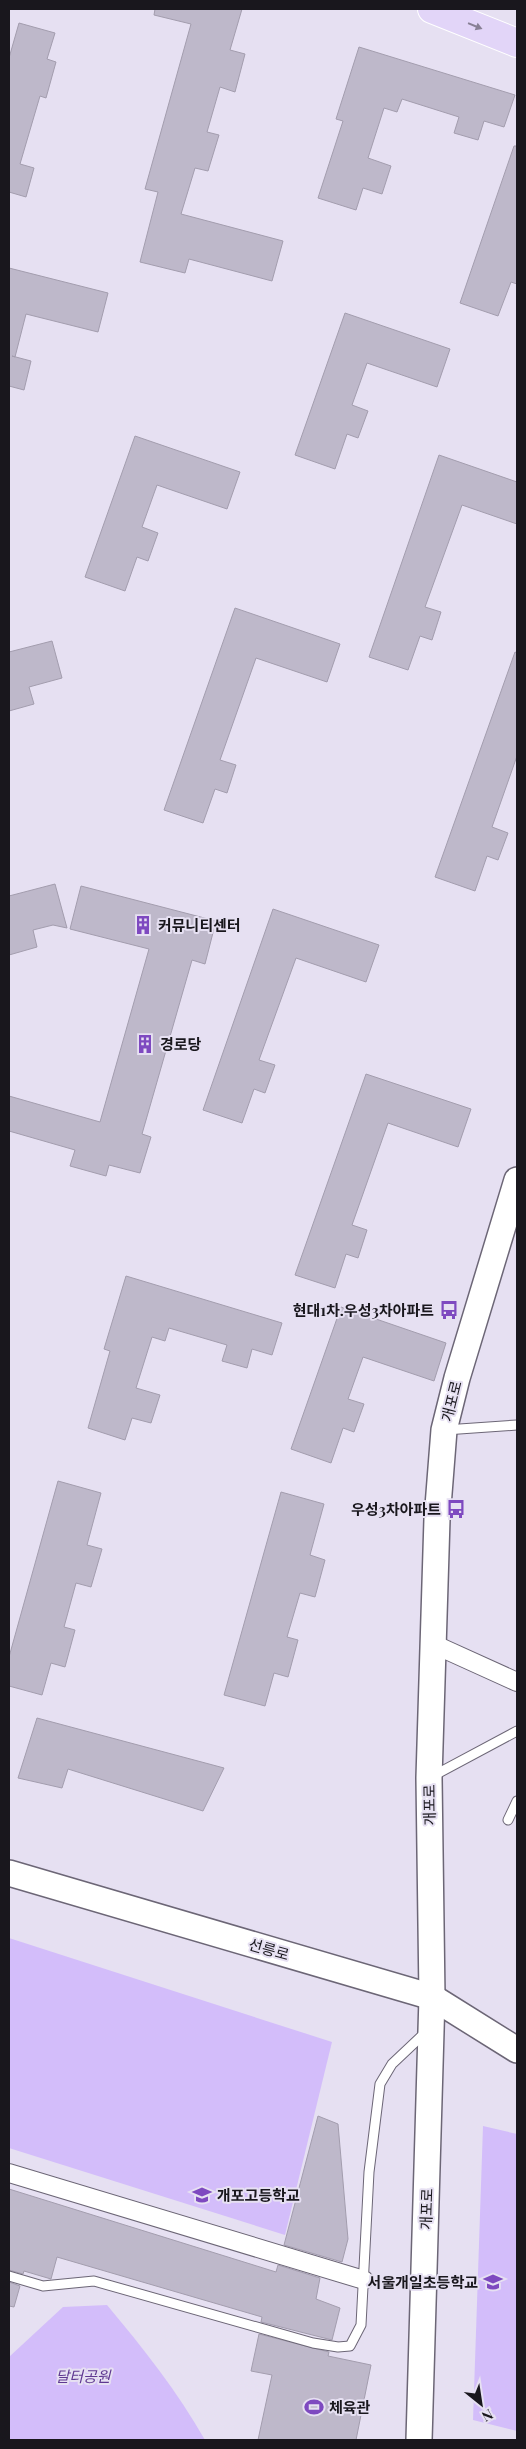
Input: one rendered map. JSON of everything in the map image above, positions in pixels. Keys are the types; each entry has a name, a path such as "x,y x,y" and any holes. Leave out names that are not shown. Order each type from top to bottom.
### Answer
{"main road":[{"path":"432,9 517,43"}],"street":[{"name":"개포로","path":"419,2440 432,1997 429,1778 431,1643 437,1519 444,1430 457,1378 517,1180"},
{"path":"431,1643 517,1682"},
{"name":"선릉로","path":"9,1873 432,1997 517,2050"},
{"path":"9,2173 364,2280"}],"lane":[{"path":"444,1430 517,1425"},
{"path":"429,1778 517,1731"},
{"path":"508,1820 517,1801"},
{"path":"9,2276 43,2286 94,2281 314,2343 338,2347 350,2346 361,2325 369,2172 380,2084 392,2064 431,2028"}],"green space":[{"path":"9,1938 332,2042 285,2235 9,2148"},
{"name":"서울개일초등학교","path":"483,2126 517,2134 517,2431 473,2420"},
{"name":"달터공원","path":"107,2305 159,2370 205,2440 9,2440 9,2357 63,2307"}],"building":[{"path":"155,9 242,9 230,50 245,54 235,92 220,87 207,132 219,135 208,171 195,168 181,214 283,241 272,281 189,259 185,273 140,262 158,192 145,189 191,24 154,15"},
{"path":"19,23 55,33 47,59 56,62 46,98 40,96 20,164 34,168 26,197 9,192 9,58"},
{"path":"359,47 515,95 504,127 484,121 478,140 454,133 459,117 402,99 397,112 384,108 368,158 391,166 382,194 363,188 356,210 318,198 343,121 336,119"},
{"path":"514,146 517,146 517,284 511,282 498,316 460,303"},
{"path":"9,268 108,293 98,332 26,314 15,357 31,361 24,390 9,386"},
{"path":"345,313 450,349 437,387 367,363 352,405 368,411 358,438 347,434 335,469 295,455"},
{"path":"135,436 240,472 227,509 157,485 142,527 158,533 148,561 137,557 125,591 85,577"},
{"path":"439,455 517,482 517,524 462,505 425,607 441,612 432,640 420,636 408,670 369,657"},
{"path":"235,608 340,644 327,682 256,658 220,760 236,765 227,793 215,789 203,823 164,810"},
{"path":"52,641 62,678 29,687 34,704 9,711 9,652"},
{"path":"515,652 517,653 517,756 492,827 508,833 498,860 487,856 475,891 435,877"},
{"path":"55,884 67,928 53,925 33,930 37,947 9,955 9,896"},
{"path":"81,886 216,921 205,964 192,960 142,1134 151,1137 140,1173 109,1165 106,1176 70,1166 75,1150 9,1131 9,1096 100,1122 149,949 70,929"},
{"path":"273,909 379,945 366,982 296,958 259,1060 275,1065 265,1093 254,1089 242,1123 203,1110"},
{"path":"366,1074 471,1109 458,1147 388,1123 352,1225 367,1230 358,1258 346,1254 335,1288 295,1275"},
{"path":"126,1276 282,1323 272,1355 252,1349 247,1368 222,1361 227,1345 169,1328 165,1341 152,1337 136,1388 160,1395 151,1423 132,1418 125,1440 88,1428 110,1351 104,1349"},
{"path":"341,1307 446,1343 434,1381 363,1357 348,1399 364,1404 354,1432 343,1428 331,1463 291,1449"},
{"path":"58,1481 101,1493 87,1545 102,1549 91,1587 76,1583 64,1627 75,1630 65,1667 51,1663 42,1695 9,1686 9,1657"},
{"path":"281,1492 324,1504 310,1555 325,1560 315,1597 300,1593 287,1637 298,1640 288,1677 274,1673 265,1706 224,1695"},
{"path":"37,1718 224,1768 203,1811 68,1769 62,1788 18,1778"},
{"path":"318,2116 338,2124 348,2239 342,2262 284,2245"},
{"path":"9,2189 276,2272 278,2265 320,2278 316,2299 340,2308 332,2340 261,2322 262,2317 57,2257 51,2279 24,2271 23,2274 9,2270"},
{"path":"9,2282 20,2286 14,2307 9,2306"},
{"name":"체육관","path":"259,2334 329,2352 328,2356 371,2365 356,2440 258,2440 272,2375 251,2371"}],"place":[{"name":"커뮤니티센터","path":"143,925"},
{"name":"경로당","path":"145,1044"},
{"name":"현대1차.우성3차아파트","path":"449,1310"},
{"name":"우성3차아파트","path":"456,1509"},
{"name":"개포고등학교","path":"202,2195"},
{"name":"서울개일초등학교","path":"493,2282"},
{"name":"체육관","path":"314,2407"}]}
